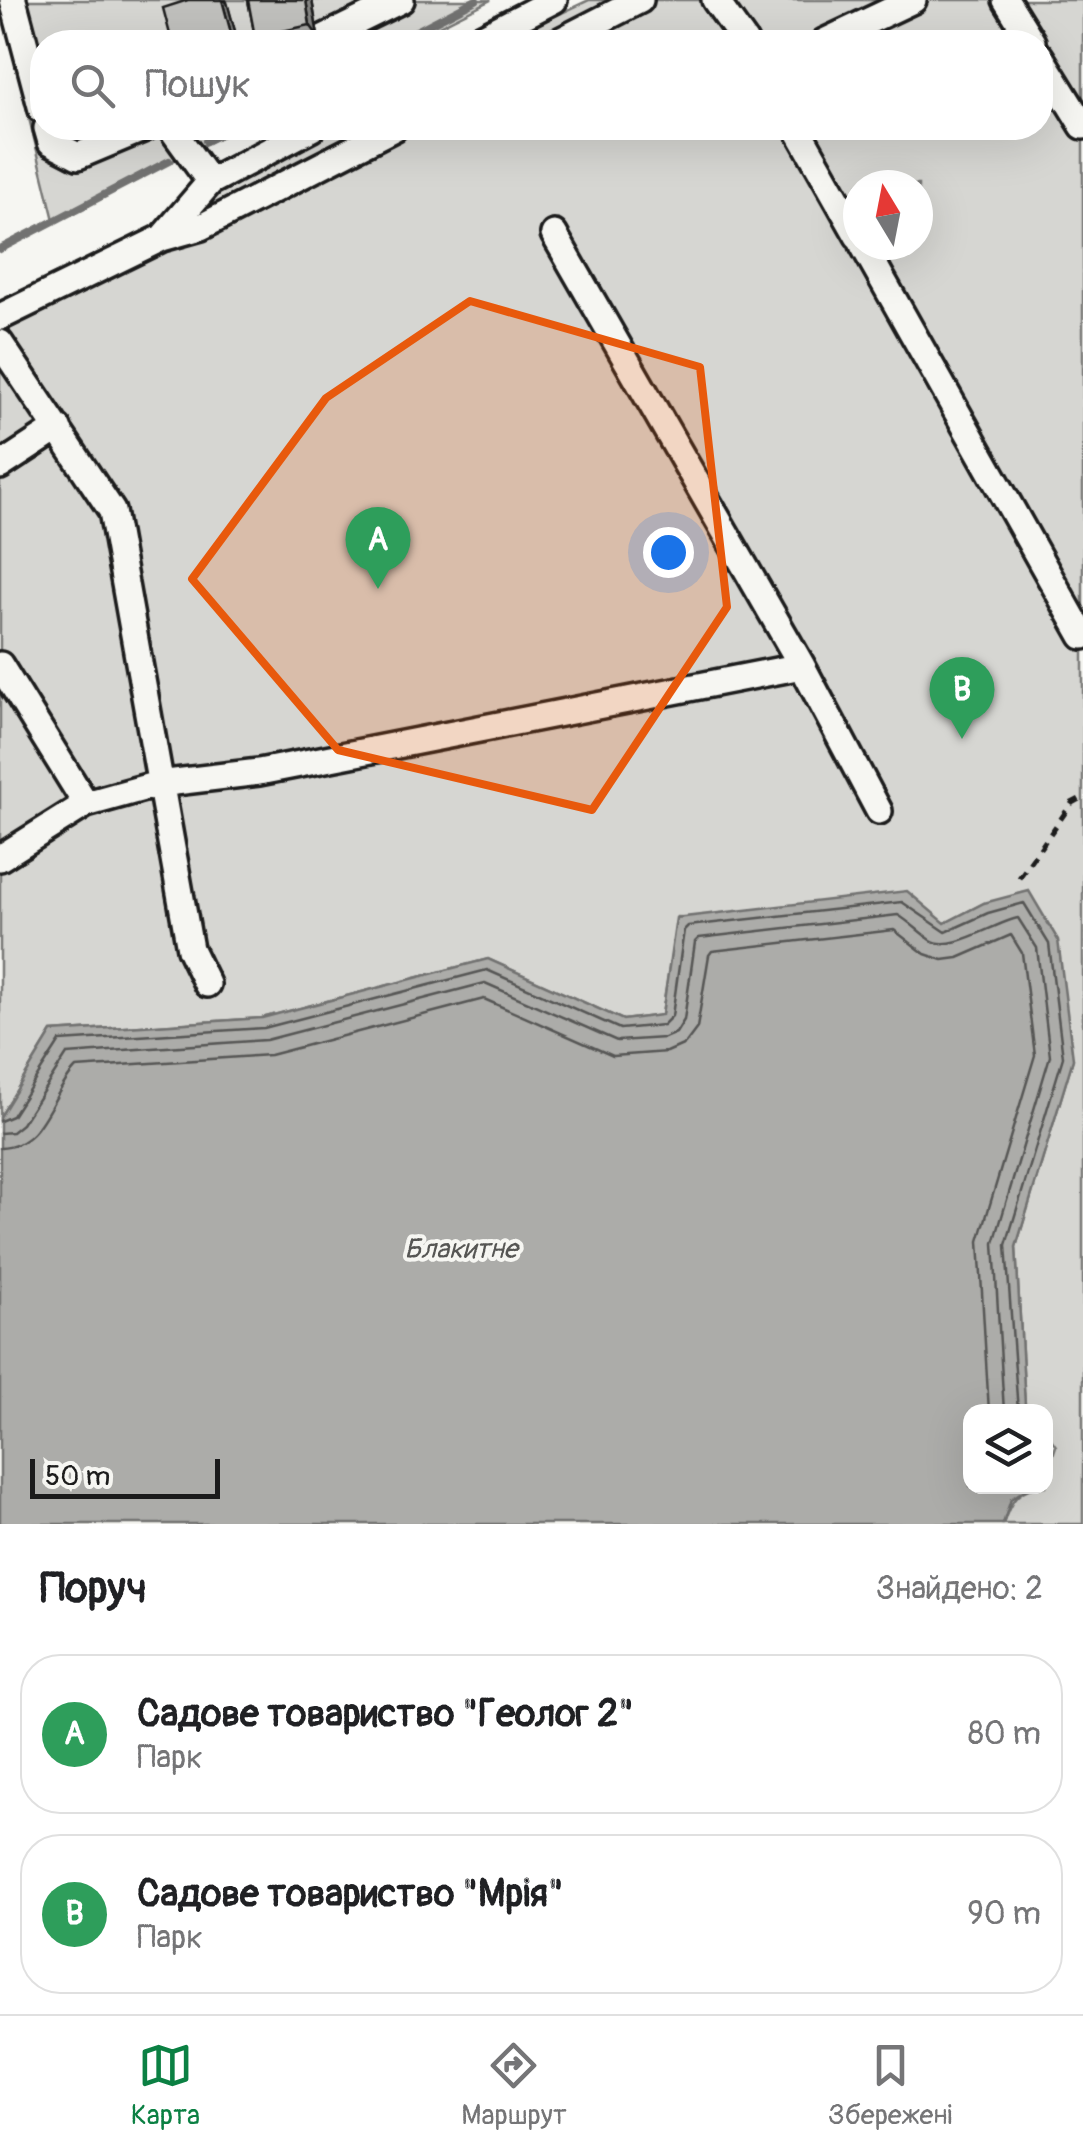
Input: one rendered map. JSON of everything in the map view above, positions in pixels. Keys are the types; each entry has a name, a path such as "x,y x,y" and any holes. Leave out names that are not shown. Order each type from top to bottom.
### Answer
{"street":[{"path":"13,0 30,64"},
{"path":"339,30 400,0"},
{"path":"496,30 554,0"},
{"path":"581,30 640,0"},
{"path":"715,0 736,30"},
{"path":"849,30 912,0"},
{"path":"1006,0 1025,30"},
{"path":"1053,77 1083,126"},
{"path":"50,140 78,156 116,140"},
{"path":"180,140 210,182"},
{"path":"162,238 210,182 289,140"},
{"path":"0,317 162,238 201,227 371,140"},
{"path":"804,140 843,209"},
{"path":"554,234 802,666 879,811"},
{"path":"871,260 1083,636"},
{"path":"0,343 112,512 190,949 207,984"},
{"path":"0,466 58,428"},
{"path":"0,665 86,804"},
{"path":"0,858 86,804 158,784 259,772 802,666"}],"path":[{"path":"1019,878 1072,803 1083,796"}],"highlighted area":[{"path":"470,301 700,367 727,607 592,810 338,750 192,579 326,398"}],"shaded area":[{"path":"0,0 491,0 431,30 30,30 30,122"},
{"path":"589,0 1083,0 1083,1524 1003,1524 1020,1494 1053,1494 1053,1404 1025,1404 1016,1247 1073,1059 984,903 945,923 677,917 662,1015 623,1020 488,959 262,1018 52,1032 0,1117 0,317 162,238 210,182 298,140 1053,140 1053,30 525,30"},
{"path":"34,140 214,140 54,220"}],"water":[{"name":"Блакитне","path":"907,891 945,923 984,903 1029,891 1058,940 1073,1059 1016,1247 1025,1404 963,1404 963,1494 1018,1494 1011,1499 1003,1524 0,1524 0,1117 52,1032 262,1018 488,959 623,1020 662,1015 676,918"}],"building":[{"path":"188,0 222,0 230,30 169,30 163,8"},
{"path":"248,0 306,0 310,25 254,30"}],"waterway":[{"path":"418,30 476,0"},
{"path":"0,249 169,161"}],"place":[{"name":"Садове товариство \"Геолог 2\"","path":"378,589"},
{"name":"Садове товариство \"Мрія\"","path":"962,739"}]}
